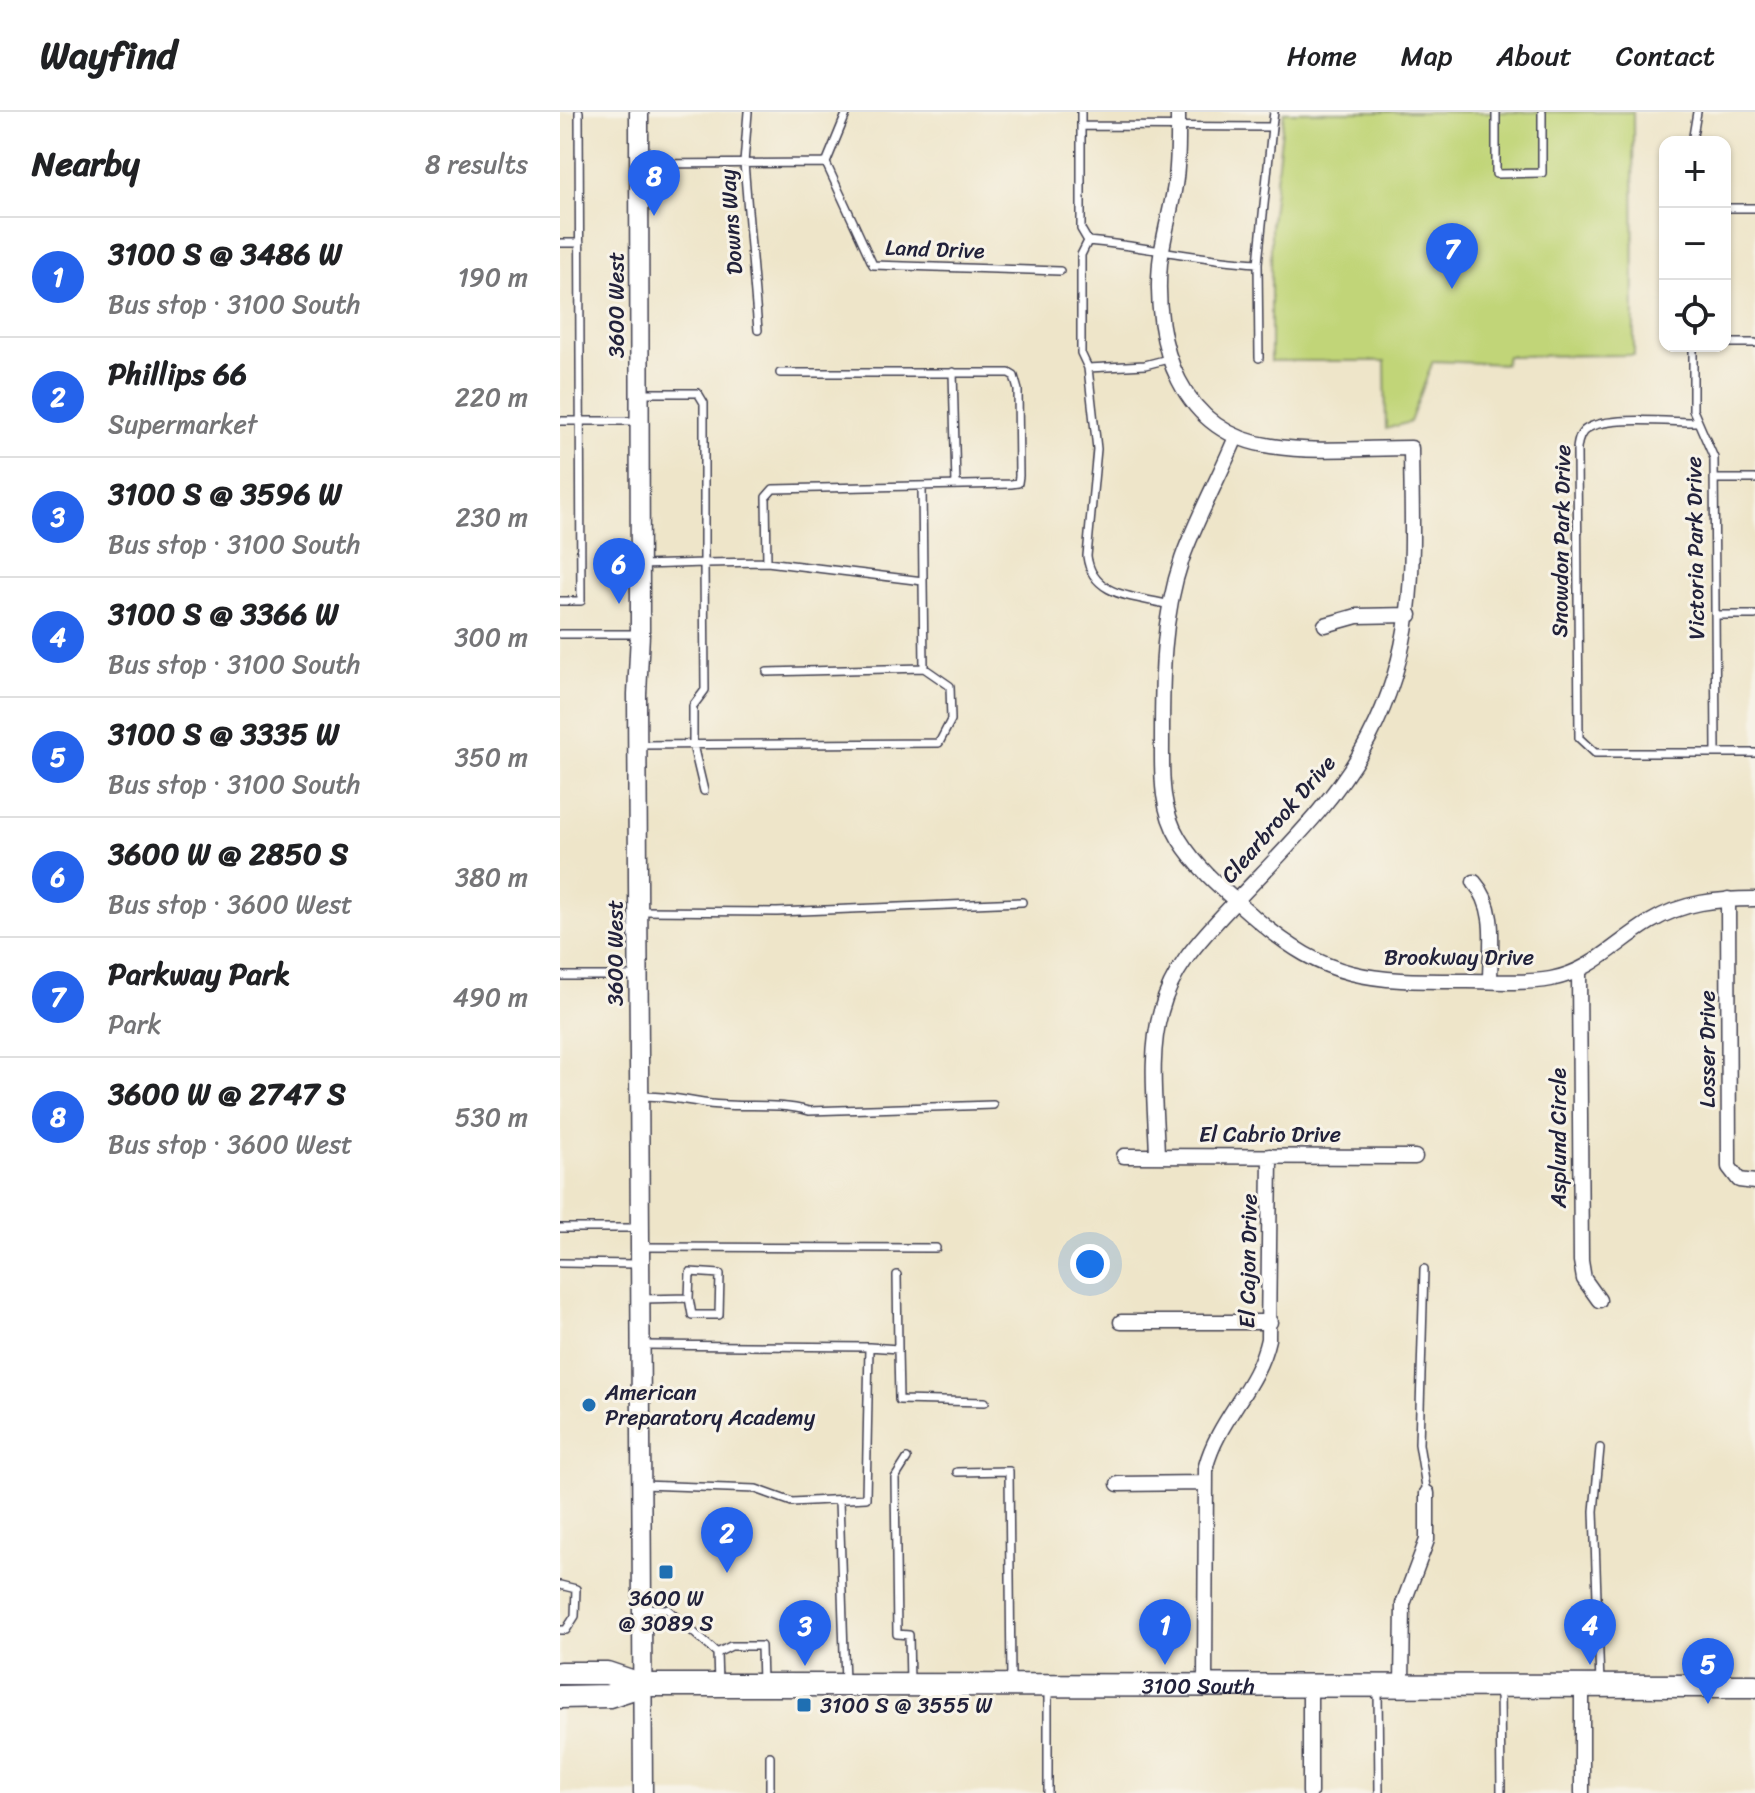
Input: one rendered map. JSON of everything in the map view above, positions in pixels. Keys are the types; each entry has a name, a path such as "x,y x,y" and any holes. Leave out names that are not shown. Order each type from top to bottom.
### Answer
{"main road":[{"name":"3100 South","path":"560,1673 607,1673 643,1685"},
{"name":"3100 South","path":"560,1697 609,1696 643,1685 1755,1686"}],"street":[{"name":"3600 West","path":"639,112 640,634 637,745 643,1793"},
{"path":"1178,118 1177,175 1162,252 1160,320 1168,359 1191,402 1236,437"},
{"name":"Clearbrook Drive","path":"1157,1156 1159,1014 1180,965 1329,797 1355,761 1389,693 1410,615 1411,448 1288,448 1236,437"},
{"name":"Brookway Drive","path":"1236,437 1183,557 1170,605 1162,657 1164,802 1177,837 1190,855 1236,901 1288,946 1336,971 1390,980 1490,981 1549,979 1579,971 1648,923 1670,912 1698,902 1755,899"},
{"path":"1325,625 1357,616 1410,615"},
{"path":"1474,882 1488,902 1491,916 1490,981"},
{"name":"Losser Drive","path":"1728,899 1729,1167 1739,1180 1755,1182"},
{"name":"Asplund Circle","path":"1579,971 1581,1261 1584,1279 1599,1300"},
{"name":"El Cabrio Drive","path":"1124,1156 1415,1157"},
{"name":"El Cajon Drive","path":"1205,1686 1204,1483 1215,1437 1260,1366 1270,1322 1270,1156"},
{"path":"1121,1322 1270,1322"},
{"path":"1118,1484 1204,1483"},
{"path":"1402,1686 1403,1604 1427,1540 1427,1493"},
{"path":"1310,1686 1310,1793"},
{"path":"1582,1793 1591,1686"}],"lane":[{"path":"560,601 581,601 579,112"},
{"name":"Downs Way","path":"748,112 744,163 758,330"},
{"path":"639,164 826,163 847,112"},
{"path":"1081,112 1081,229 1088,241"},
{"path":"1259,358 1258,263 1274,112"},
{"path":"1496,112 1496,174 1542,173 1542,112"},
{"path":"1693,136 1697,112"},
{"path":"1081,126 1178,118 1272,127"},
{"name":"Land Drive","path":"826,163 873,265 1060,271"},
{"path":"1731,208 1755,208"},
{"path":"1088,241 1258,263"},
{"path":"1088,241 1081,255 1081,353 1088,368 1097,449 1087,556 1089,573 1105,590 1170,605"},
{"path":"560,243 580,243"},
{"path":"1731,343 1755,343"},
{"name":"Victoria Park Drive","path":"1693,352 1696,422 1712,450 1714,479 1716,753"},
{"path":"1088,368 1145,365 1168,359"},
{"path":"953,372 956,485"},
{"path":"767,562 766,497 773,489 1018,483 1018,390 1014,376 1009,373 780,373"},
{"path":"640,393 698,393 704,403 705,690 693,706 693,745 704,791"},
{"path":"560,421 640,421"},
{"name":"Snowdon Park Drive","path":"1696,422 1594,425 1583,432 1577,443 1578,730 1586,748 1601,753 1716,753"},
{"path":"1714,479 1755,479"},
{"path":"922,486 924,668"},
{"path":"640,565 767,562 923,581"},
{"path":"1715,615 1755,615"},
{"path":"560,634 640,634"},
{"path":"637,745 939,743 951,720 950,686 924,668 767,672"},
{"path":"1716,753 1755,753"},
{"path":"638,911 777,912 1022,902"},
{"path":"560,976 639,976"},
{"path":"639,1096 680,1096 704,1103 790,1104 809,1111 993,1105"},
{"path":"560,1228 640,1247"},
{"path":"560,1263 640,1247 936,1248"},
{"path":"1424,1269 1419,1444 1427,1493"},
{"path":"690,1272 720,1274 719,1315 692,1315 689,1298 690,1272"},
{"path":"897,1275 899,1400 985,1402"},
{"path":"640,1299 689,1298"},
{"path":"641,1345 898,1349"},
{"path":"641,1485 756,1489 792,1502 866,1498 869,1347"},
{"path":"1591,1686 1594,1511 1600,1448"},
{"path":"907,1459 895,1478 897,1634 909,1635 911,1685"},
{"path":"957,1472 1009,1471 1011,1685"},
{"path":"839,1500 845,1685"},
{"path":"560,1585 576,1589 575,1616 566,1630 560,1630"},
{"path":"642,1608 667,1609 717,1653 719,1685"},
{"path":"717,1653 731,1646 761,1646 762,1685"},
{"path":"1048,1686 1048,1793"},
{"path":"1378,1686 1379,1793"},
{"path":"1500,1686 1501,1793"},
{"path":"770,1756 770,1793"}],"green space":[{"path":"1284,112 1633,112 1634,355 1507,356 1505,364 1433,361 1410,422 1386,429 1385,361 1271,361 1271,222"}],"place":[{"name":"3600 W @ 2747 S","path":"654,216"},
{"name":"Parkway Park","path":"1452,289"},
{"name":"3600 W @ 2850 S","path":"619,604"},
{"name":"American Preparatory Academy","path":"589,1405"},
{"name":"3600 W @ 3089 S","path":"666,1572"},
{"name":"Phillips 66","path":"727,1573"},
{"name":"3100 S @ 3486 W","path":"1165,1665"},
{"name":"3100 S @ 3366 W","path":"1590,1665"},
{"name":"3100 S @ 3596 W","path":"805,1666"},
{"name":"3100 S @ 3335 W","path":"1708,1704"},
{"name":"3100 S @ 3555 W","path":"804,1705"}]}
